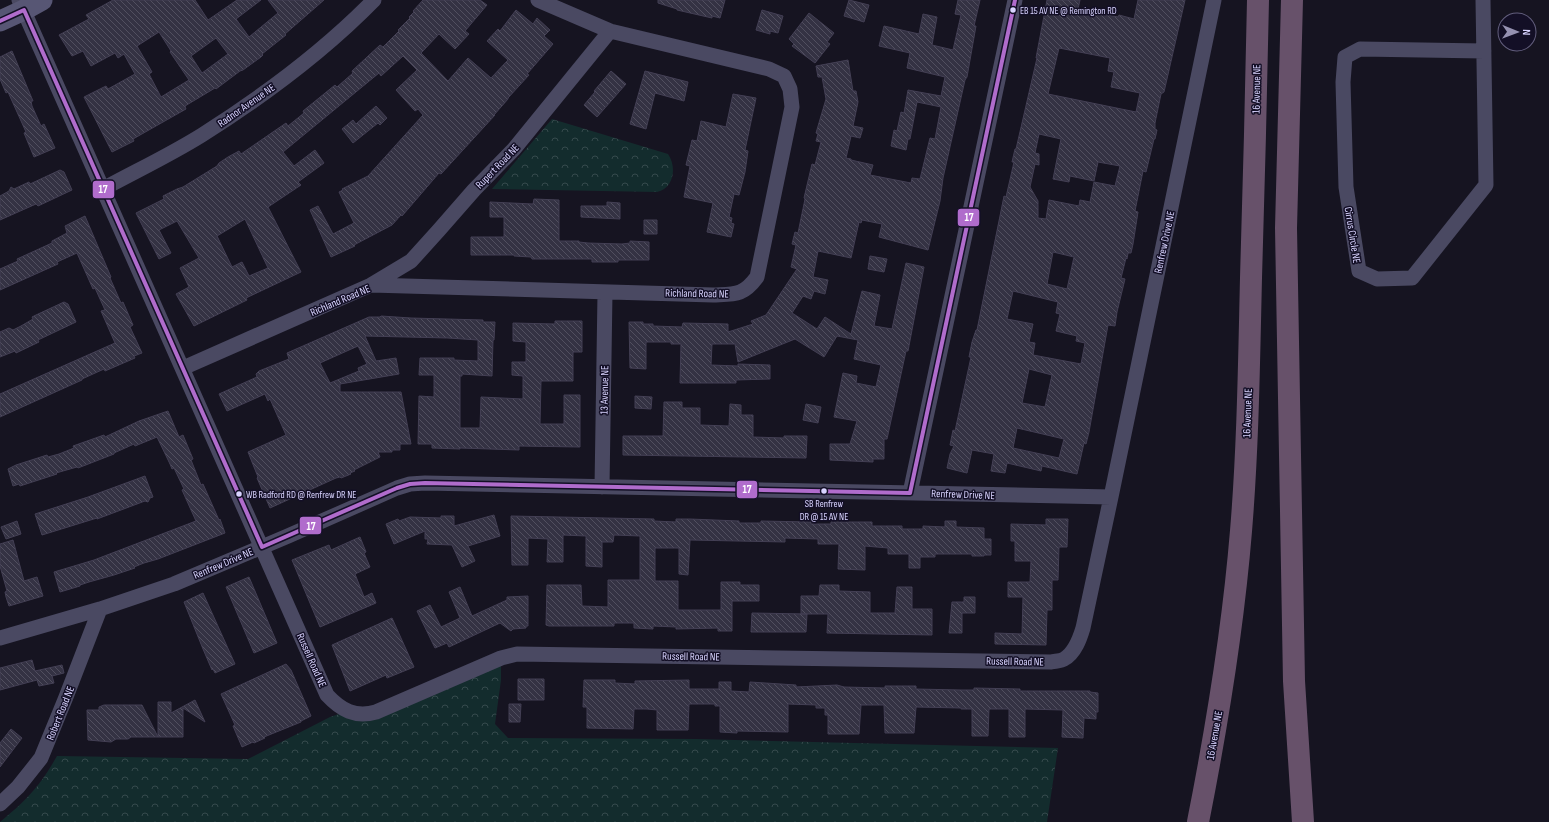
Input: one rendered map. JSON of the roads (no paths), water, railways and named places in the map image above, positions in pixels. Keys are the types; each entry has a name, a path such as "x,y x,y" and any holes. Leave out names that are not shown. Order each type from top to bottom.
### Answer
{"highway":[{"name":"16 Avenue NE","path":"1198,822 1218,714 1231,631 1241,531 1247,434 1258,0"},
{"path":"1292,0 1286,235 1294,681 1303,822"}],"street":[{"path":"0,21 21,5 42,0"},
{"name":"Radnor Avenue NE","path":"103,189 201,135 247,105 290,74 359,15 374,0"},
{"name":"Richland Road NE","path":"183,368 370,285 605,293 732,294 744,292 752,284 757,277 792,107 790,89 784,76 769,69 610,31 538,0"},
{"path":"910,492 1015,0"},
{"name":"Renfrew Drive NE","path":"0,638 100,609 174,584 397,488 410,484 425,483 1111,497 1214,0"},
{"name":"Cirrus Circle NE","path":"1483,0 1484,51 1486,184 1412,278 1377,279 1359,270 1346,188 1343,82 1345,57 1360,49 1484,51"},
{"path":"21,5 262,547"},
{"name":"Rupert Road NE","path":"370,285 411,261 474,190 514,150 610,31"},
{"name":"13 Avenue NE","path":"602,487 605,293"},
{"name":"Russell Road NE","path":"262,547 327,695 338,706 348,711 363,714 376,712 501,658 517,654 1051,662 1064,660 1074,649 1083,628 1111,497"},
{"name":"Robert Road NE","path":"0,804 18,787 41,758 100,609"}],"place":[{"name":"EB 15 AV NE @ Remington RD","path":"1013,10"},
{"name":"SB Renfrew DR @ 15 AV NE","path":"824,491"},
{"name":"WB Radford RD @ Renfrew DR NE","path":"239,494"}]}
